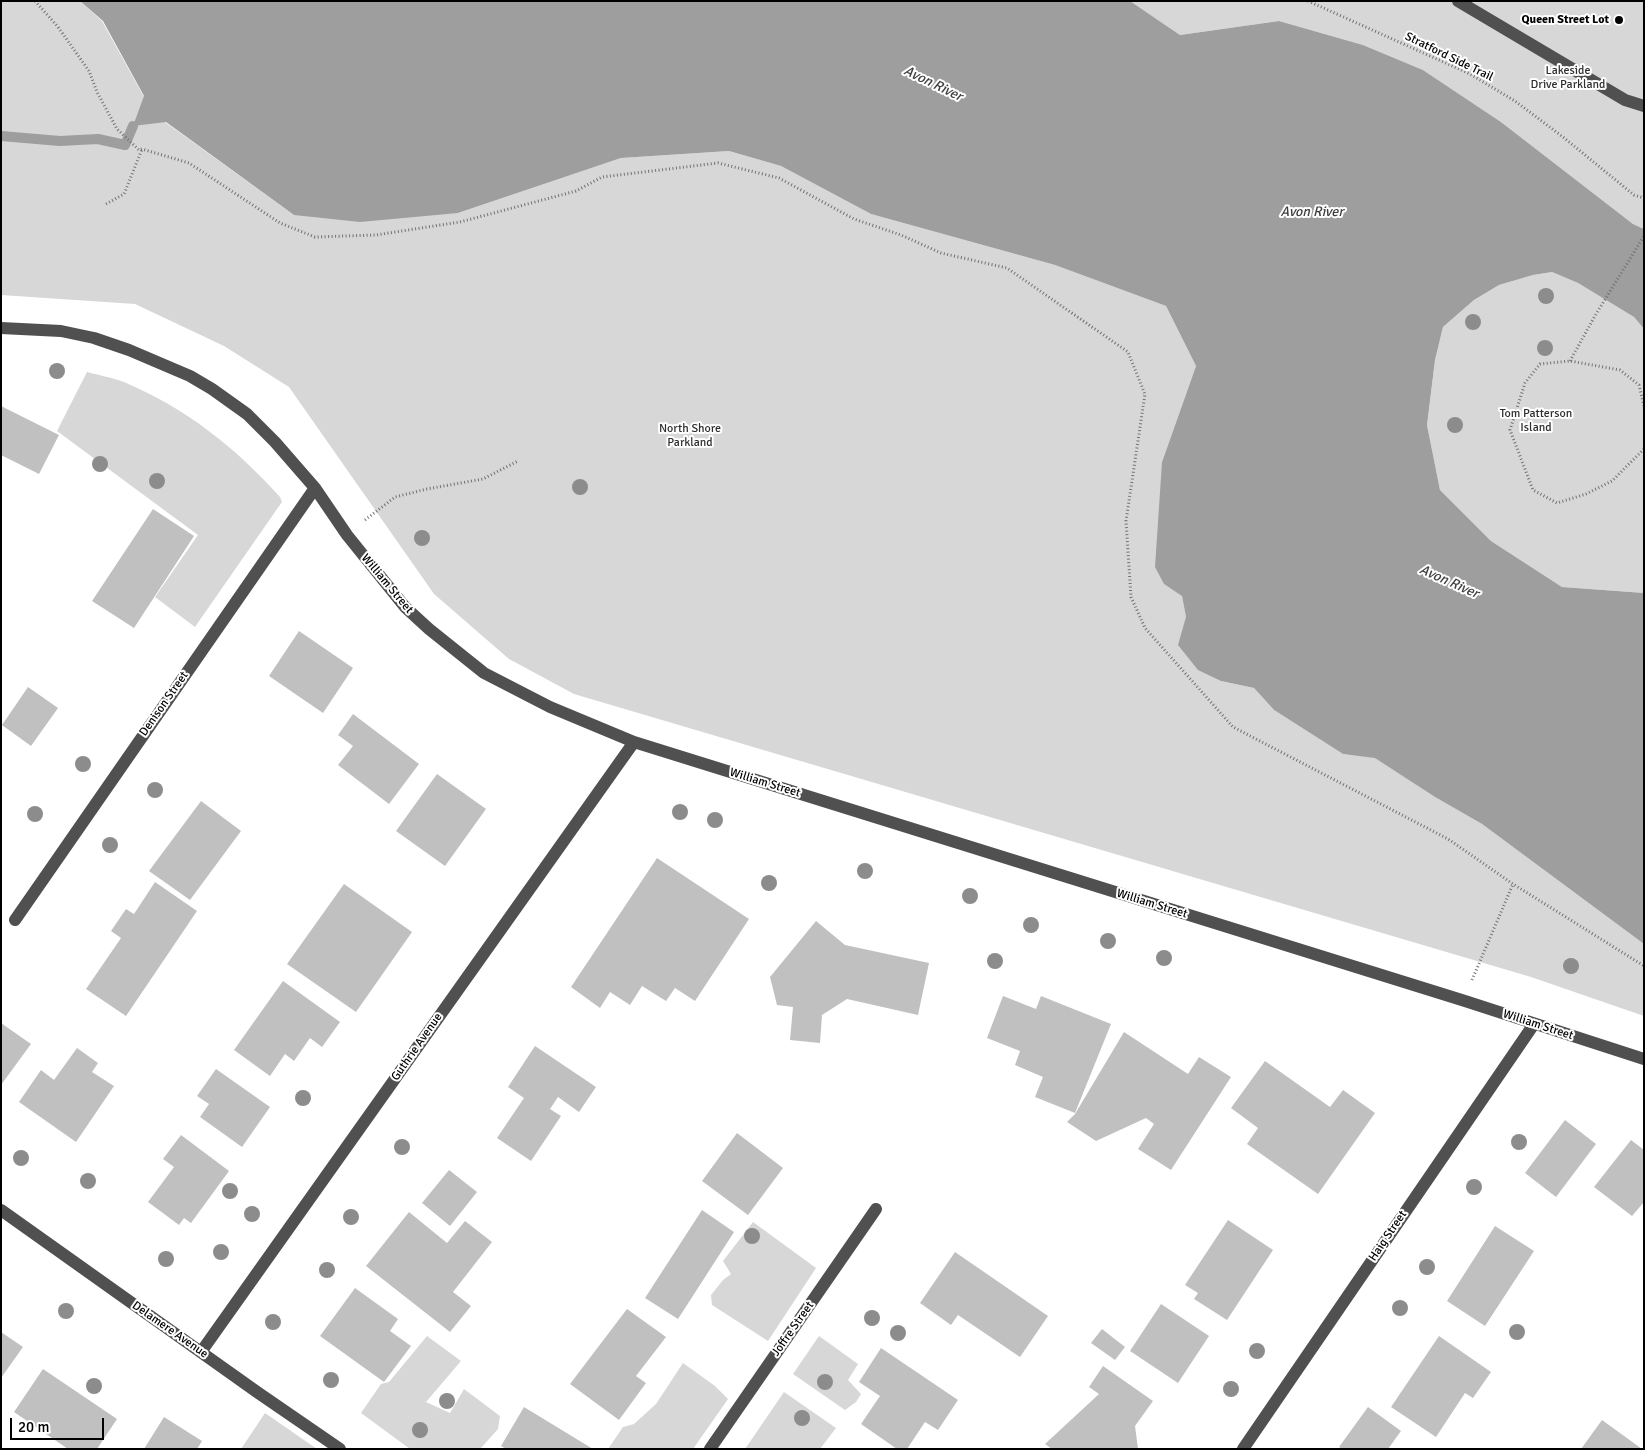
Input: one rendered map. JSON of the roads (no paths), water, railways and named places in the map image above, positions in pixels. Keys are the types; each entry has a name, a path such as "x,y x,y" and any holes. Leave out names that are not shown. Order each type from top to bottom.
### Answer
{"street":[{"path":"1458,1 1625,100 1644,106"},
{"name":"William Street","path":"1,328 61,331 94,338 129,350 190,376 212,389 246,414 275,442 315,488 347,535 405,607 484,673 550,707 634,742 1644,1059"},
{"name":"Denison Street","path":"15,920 315,488"},
{"name":"Guthrie Avenue","path":"201,1352 634,742"},
{"name":"Haig Street","path":"1243,1449 1534,1024"},
{"name":"Joffre Street","path":"710,1449 876,1209"},
{"name":"Delamere Avenue","path":"1,1210 340,1449"}],"water":[{"name":"Avon River","path":"80,1 1130,1 1180,35 1279,21 1363,45 1423,70 1501,122 1633,224 1644,229 1644,329 1634,317 1578,283 1552,272 1533,275 1499,285 1474,300 1443,327 1435,360 1427,425 1440,490 1491,541 1562,587 1644,593 1644,944 1482,824 1435,797 1375,758 1343,754 1274,710 1254,688 1221,681 1198,670 1178,645 1186,617 1182,596 1164,584 1155,567 1162,462 1196,366 1166,306 1055,265 871,214 781,166 729,151 621,158 458,213 360,222 294,215 166,122 133,126 144,96 103,21"}],"waterway":[{"path":"1,136 60,141 98,139 125,145 133,126"}],"place":[{"name":"Queen Street Lot","path":"1619,20"}],"park label":[{"name":"Lakeside Drive Parkland","path":"1568,78"},
{"name":"Tom Patterson Island","path":"1536,421"},
{"name":"North Shore Parkland","path":"690,436"}]}
